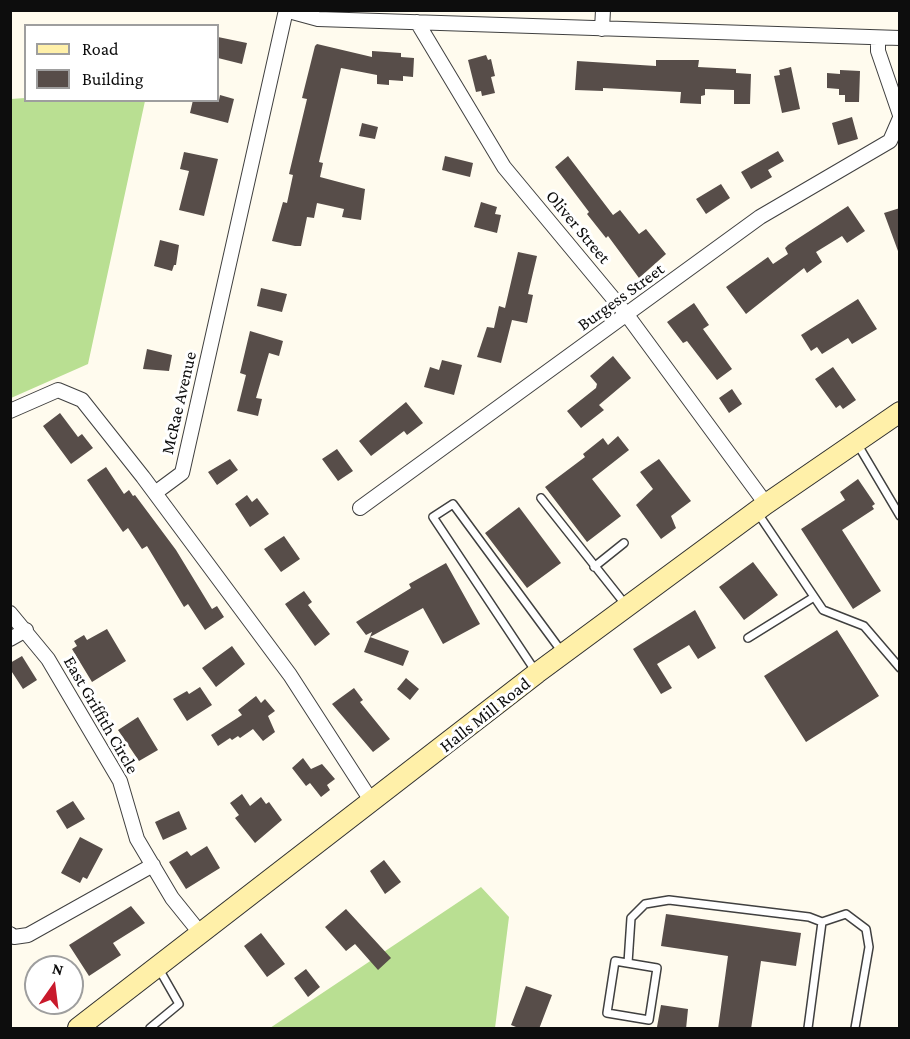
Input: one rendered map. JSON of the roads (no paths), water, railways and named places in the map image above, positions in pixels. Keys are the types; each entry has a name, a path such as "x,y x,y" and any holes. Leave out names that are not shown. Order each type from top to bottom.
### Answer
{"street":[{"path":"602,29 603,10"},
{"path":"286,11 318,19 900,38"},
{"name":"McRae Avenue","path":"155,494 182,473 286,11"},
{"name":"Oliver Street","path":"417,22 504,167 627,315 761,508"},
{"name":"Burgess Street","path":"360,508 760,217 890,141 900,116 878,51 878,38"},
{"path":"10,411 58,390 82,400 290,675 372,802"},
{"name":"Halls Mill Road","path":"80,1028 537,674 761,508 900,412"},
{"name":"East Griffith Circle","path":"10,614 26,630 48,659 120,781 137,839 171,898 201,934"},
{"path":"10,639 26,630"},
{"path":"10,934 14,937 28,935 153,865"}],"lane":[{"path":"856,442 900,516"},
{"path":"540,498 627,607"},
{"path":"537,674 433,517 453,504 564,654"},
{"path":"761,508 823,610 864,626 900,668"},
{"path":"594,567 624,543"},
{"path":"748,638 814,597"},
{"path":"628,963 631,918 645,904 669,900 809,916 822,922 846,914 866,929 868,947 855,1029"},
{"path":"808,1029 822,922"},
{"path":"615,961 628,963 657,968 649,1020 607,1013 615,961"},
{"path":"150,1029 179,1004 158,967"}]}
